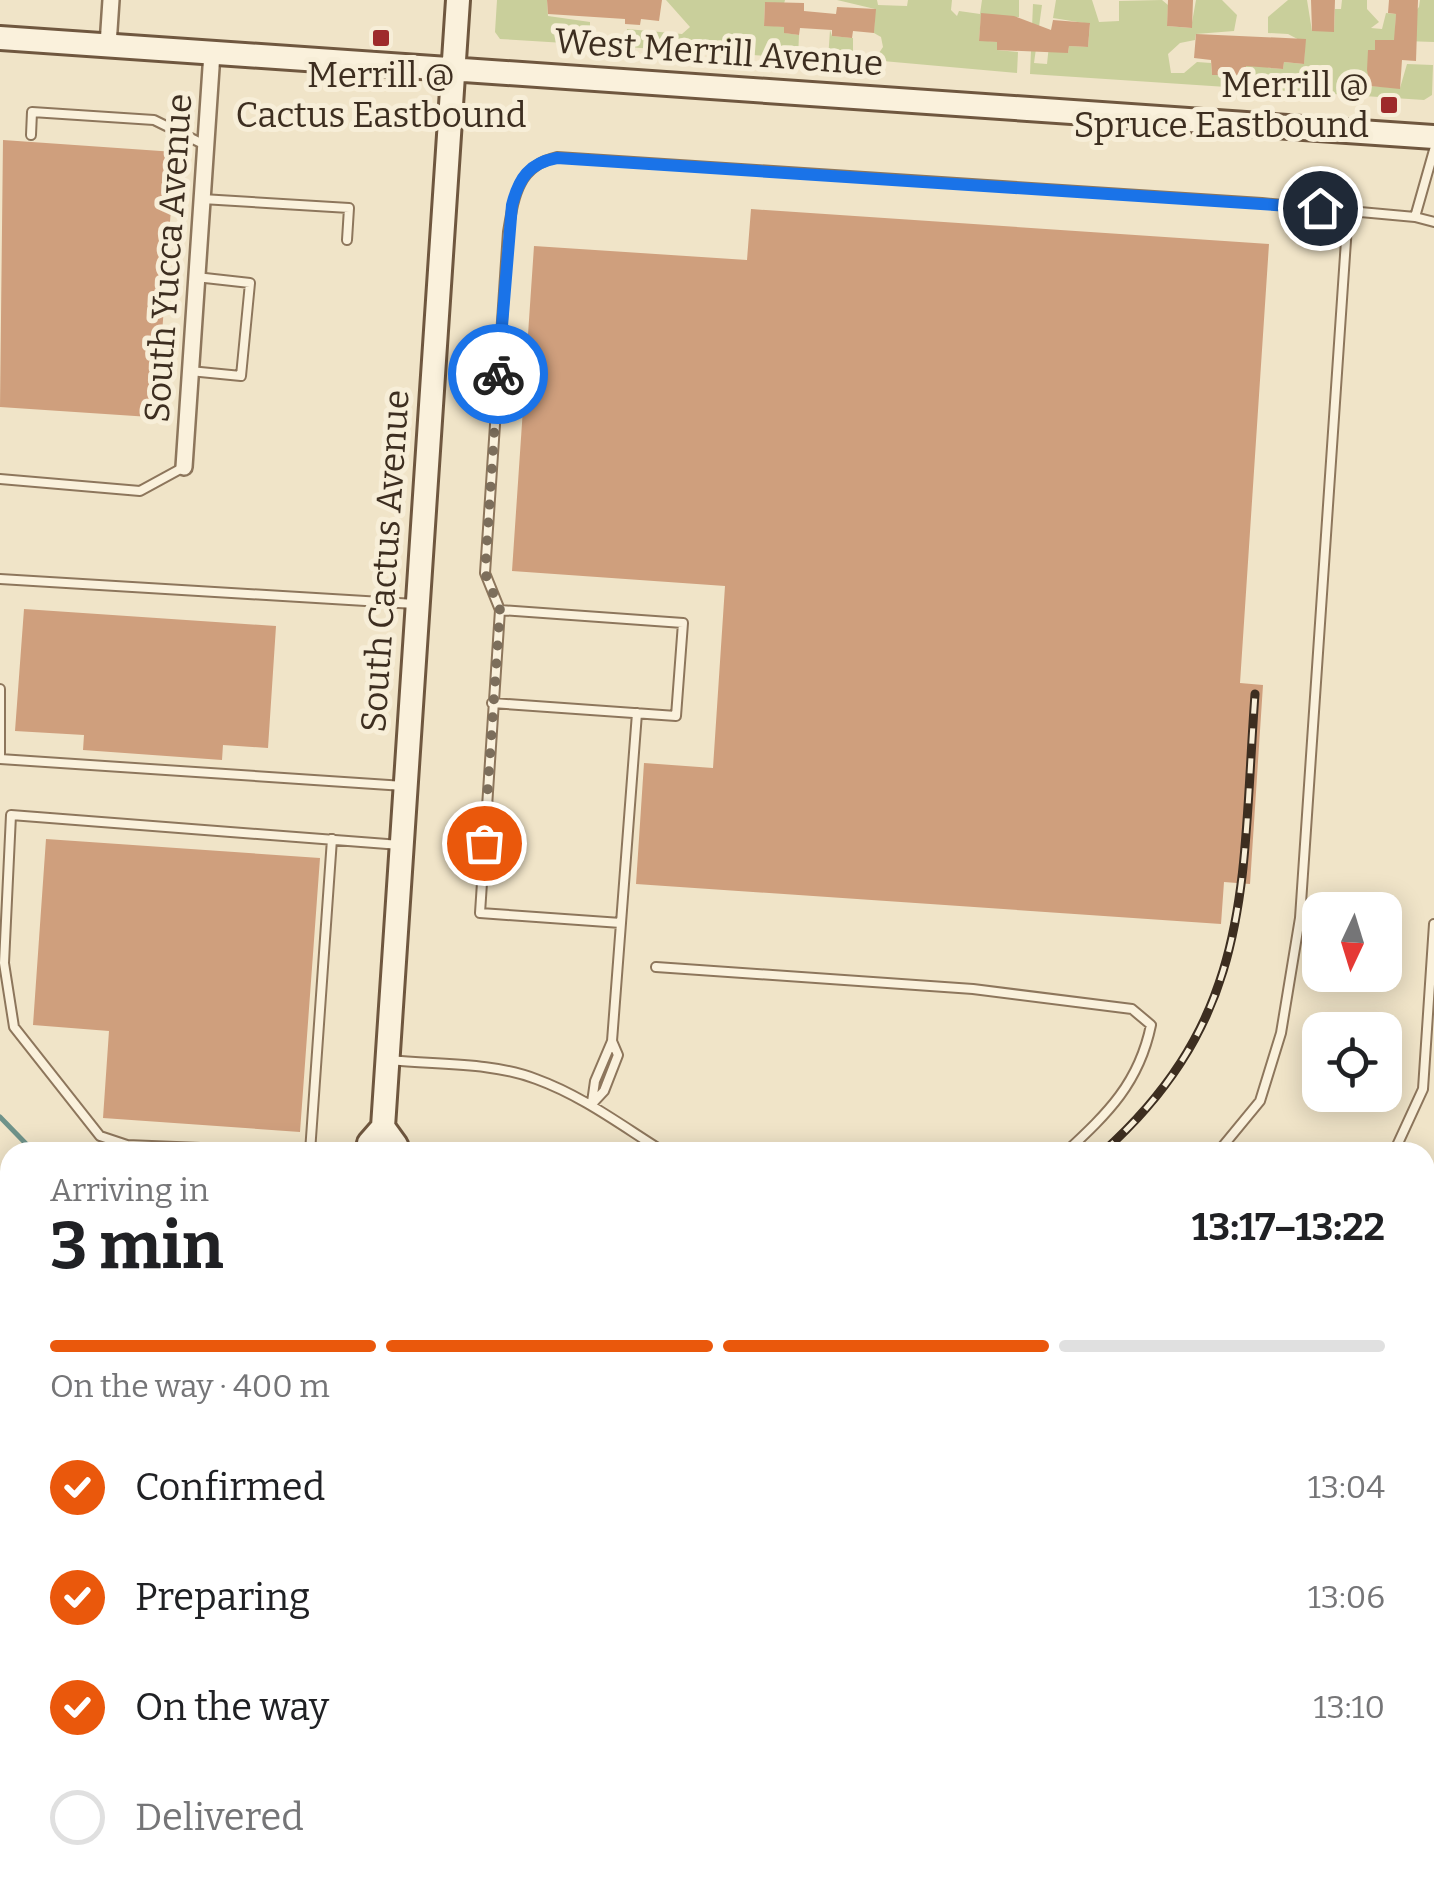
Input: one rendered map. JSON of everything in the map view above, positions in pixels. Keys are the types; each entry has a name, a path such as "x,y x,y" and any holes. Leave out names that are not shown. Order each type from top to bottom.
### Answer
{"main road":[{"name":"South Cactus Avenue","path":"369,1142 383,1127 458,0"},
{"name":"West Merrill Avenue","path":"0,38 1434,136"},
{"path":"383,1127 394,1142"}],"street":[{"path":"108,45 111,0"},
{"name":"South Yucca Avenue","path":"184,467 212,53"}],"lane":[{"path":"31,135 32,112 50,113 154,120 206,145"},
{"path":"1416,218 1434,150"},
{"path":"622,923 480,913 500,610 485,573 508,232 517,186 537,162 557,158 1348,210 1434,222"},
{"path":"202,199 349,208 347,240"},
{"path":"1226,1142 1260,1101 1280,1033 1300,918 1348,210"},
{"path":"190,371 241,376 250,283 196,277"},
{"path":"0,480 140,491 184,467"},
{"path":"0,579 417,604"},
{"path":"492,702 676,716 683,623 500,610"},
{"path":"0,690 0,759 404,786"},
{"path":"592,1105 618,1056 612,1041 637,713"},
{"path":"118,1142 100,1136 14,1027 4,963 12,815 400,845"},
{"path":"311,1142 332,839"},
{"path":"1398,1142 1422,1089 1434,924"},
{"path":"656,967 973,989 1132,1009 1151,1026 1144,1062 1107,1114 1077,1142"},
{"path":"386,1060 510,1071 592,1105 649,1142"}],"green space":[{"path":"497,0 547,0 548,16 590,22 590,35 598,36 597,45 500,39 495,32"},
{"path":"666,0 785,0 784,4 765,2 764,25 784,27 785,33 799,35 798,58 625,47 627,29 682,34 690,27"},
{"path":"837,0 877,0 878,5 907,6 908,0 952,0 951,10 957,16 959,11 980,14 982,0 1019,0 1019,17 981,17 979,40 997,42 997,50 1018,52 1017,73 849,58 828,60 830,30 832,36 853,38 853,55 877,56 883,47 881,37 874,33 875,9"},
{"path":"1056,0 1092,0 1099,22 1119,21 1119,1 1162,0 1168,5 1167,26 1191,28 1196,0 1222,0 1237,15 1234,31 1196,34 1195,40 1180,43 1168,54 1171,73 1184,73 1197,62 1211,63 1212,75 1245,74 1247,53 1269,68 1283,69 1284,62 1304,64 1305,43 1288,34 1268,33 1268,17 1288,0 1307,0 1312,31 1334,31 1335,9 1341,9 1342,0 1367,0 1367,9 1379,22 1371,28 1382,29 1386,13 1396,14 1395,34 1419,7 1420,0 1434,0 1434,42 1376,40 1375,50 1368,50 1370,86 1400,88 1407,64 1433,65 1432,95 1424,100 1030,74 1033,4 1042,5 1034,63 1047,64 1049,45 1068,53 1069,46 1088,47 1090,24 1053,18"}],"building":[{"path":"547,0 662,0 659,21 641,19 640,25 625,24 625,19 548,14"},
{"path":"1168,0 1193,0 1192,28 1167,26"},
{"path":"1311,0 1335,0 1334,32 1312,31"},
{"path":"1389,0 1418,0 1416,61 1402,60 1400,89 1370,86 1367,70 1368,50 1375,50 1375,40 1394,40 1396,14 1388,13"},
{"path":"765,2 804,3 804,11 836,14 837,7 876,9 874,33 853,31 852,38 832,36 832,30 800,28 799,35 784,33 784,27 764,26"},
{"path":"981,13 1014,16 1051,30 1053,20 1090,23 1088,47 1069,46 1068,53 997,50 997,42 979,41"},
{"path":"1196,34 1306,39 1304,64 1284,62 1283,69 1246,66 1245,75 1212,75 1211,60 1194,58"},
{"path":"3,140 175,152 157,404 150,417 0,407"},
{"path":"751,209 1269,244 1240,683 1263,685 1250,884 1224,882 1221,924 636,884 644,763 713,768 725,586 512,571 534,246 747,260"},
{"path":"24,609 276,626 268,748 223,745 222,760 83,750 84,735 15,731"},
{"path":"46,839 320,858 300,1132 103,1118 109,1031 33,1025"}],"waterway":[{"path":"0,1117 24,1142"}],"railway":[{"path":"1113,1142 1153,1101 1189,1049 1214,997 1231,942 1241,886 1255,694"}],"way so far":[{"path":"484,843 500,610 485,573 498,374"}],"place":[{"name":"Merrill @ Cactus Eastbound","path":"381,38"},
{"name":"Merrill @ Spruce Eastbound","path":"1389,105"}],"route":[{"path":"498,374 512,205 517,186 537,162 557,158 1320,208"}]}
